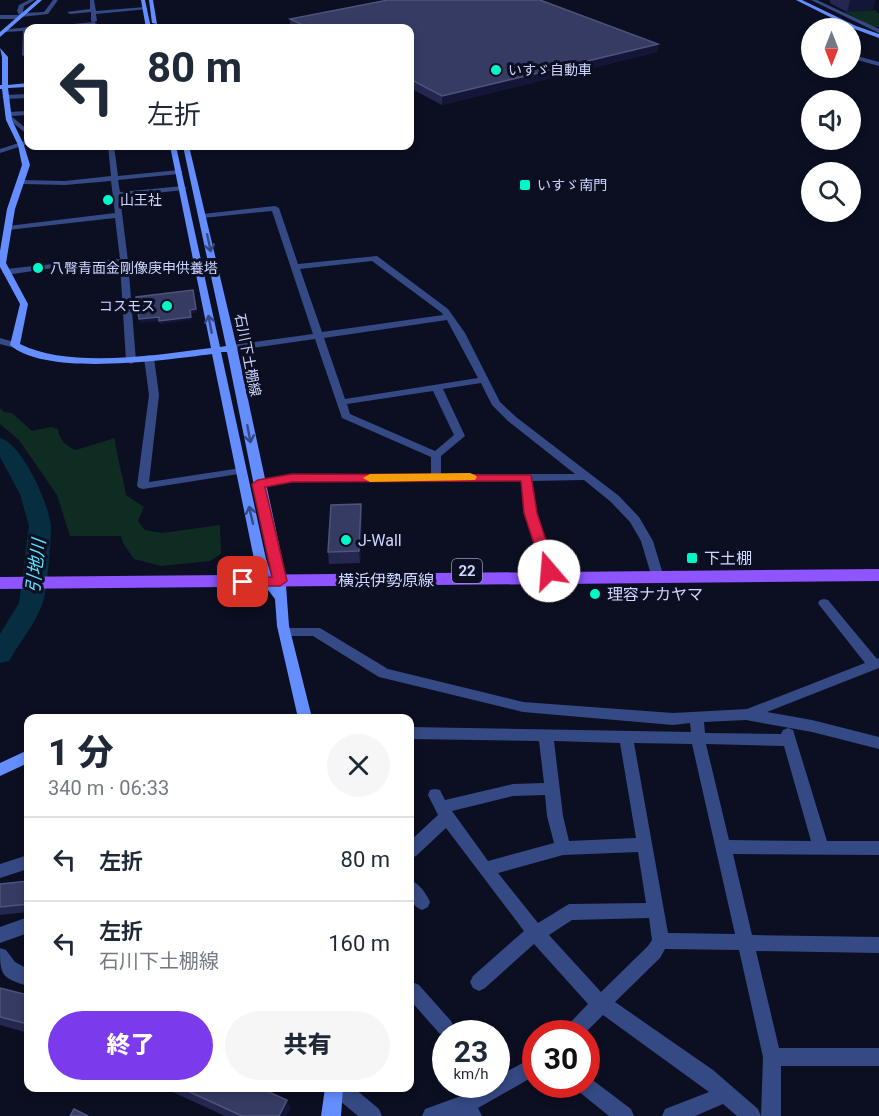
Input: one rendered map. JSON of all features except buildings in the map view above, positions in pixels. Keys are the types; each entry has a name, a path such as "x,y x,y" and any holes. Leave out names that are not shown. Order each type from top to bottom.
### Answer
{"main road":[{"name":"横浜伊勢原線","path":"274,581 549,571 879,567"},
{"name":"横浜伊勢原線","path":"4,579 274,581 879,575"}],"street":[{"path":"21,15 22,5 33,0"},
{"path":"0,35 40,0"},
{"path":"0,17 46,14 56,0"},
{"path":"92,0 94,24"},
{"path":"142,0 147,24"},
{"path":"152,0 155,24"},
{"path":"798,0 834,18"},
{"path":"813,0 878,32"},
{"path":"70,12 144,9"},
{"path":"41,24 45,19"},
{"path":"5,30 24,29"},
{"path":"861,30 878,32"},
{"path":"0,50 5,57 2,87 9,116 24,136"},
{"path":"861,59 879,64"},
{"path":"2,87 24,85"},
{"path":"5,97 24,96"},
{"path":"9,116 24,114"},
{"path":"9,116 24,136"},
{"path":"0,151 24,141"},
{"path":"15,345 14,338 24,310 24,303 2,262 11,209 26,165 27,150"},
{"path":"112,150 124,261 131,361"},
{"name":"石川下土棚線","path":"174,150 241,471 274,581"},
{"name":"石川下土棚線","path":"187,150 232,348 274,581"},
{"path":"22,182 65,183 193,170"},
{"path":"117,195 183,188"},
{"path":"203,216 274,208 346,416 436,455"},
{"path":"8,228 119,215"},
{"path":"295,267 374,258 439,304 450,316 496,403 512,419 615,499 635,520 647,541 656,571"},
{"path":"6,272 124,261"},
{"path":"0,341 15,345 20,349 64,358 103,362 131,361 216,351 450,316"},
{"path":"149,358 154,395 143,486 241,471"},
{"path":"342,402 483,380"},
{"path":"436,455 460,436 437,388"},
{"path":"436,455 436,478"},
{"path":"526,477 531,513 549,571"},
{"path":"258,484 292,478 585,477"},
{"path":"274,581 304,714"},
{"path":"285,633 315,631 384,673 523,707 673,719 697,718 746,714 877,664 824,603"},
{"path":"746,714 812,726 879,743"},
{"path":"697,718 698,739 772,1056 771,1116"},
{"path":"785,722 821,848"},
{"path":"414,733 790,740"},
{"path":"546,736 555,816 563,848"},
{"path":"585,1020 654,952 661,941 626,737"},
{"path":"0,770 24,758"},
{"path":"414,845 441,807 513,790 552,789"},
{"path":"441,807 485,869 590,995 601,1005 706,1077 751,1116"},
{"path":"485,869 563,848 644,845"},
{"path":"723,847 879,848"},
{"path":"0,871 24,863"},
{"path":"414,892 422,902"},
{"path":"479,982 536,933 569,912 656,910"},
{"path":"0,935 24,926"},
{"path":"661,941 879,945"},
{"path":"0,956 9,968 24,976"},
{"path":"414,992 439,1020"},
{"path":"772,1056 879,1058"},
{"path":"432,1116 469,1110 522,1074"},
{"path":"331,1116 334,1092"},
{"path":"345,1092 372,1116"},
{"path":"672,1116 726,1094"},
{"path":"600,1096 624,1116"}],"green space":[{"path":"875,10 879,14 879,27 875,28 861,21 861,18 844,12"},
{"path":"0,408 4,412 12,413 32,431 51,427 58,429 64,442 76,450 115,438 126,495 144,507 138,521 145,530 162,533 220,525 221,554 210,561 161,566 134,559 121,536 70,536 57,495 19,440 0,424"}],"waterway":[{"name":"引地川","path":"0,444 15,462 30,494 40,526 31,604 0,654"}],"slow traffic":[{"path":"370,478 470,477"}],"place":[{"name":"いすゞ自動車","path":"496,70"},
{"name":"いすゞ南門","path":"525,185"},
{"name":"山王社","path":"108,200"},
{"name":"八臀青面金剛像庚申供養塔","path":"38,268"},
{"name":"コスモス","path":"167,306"},
{"name":"J-Wall","path":"346,540"},
{"name":"下土棚","path":"692,558"},
{"name":"理容ナカヤマ","path":"595,594"}],"route":[{"path":"243,582 280,581 258,484 292,478 526,477 534,526 549,571"}]}
